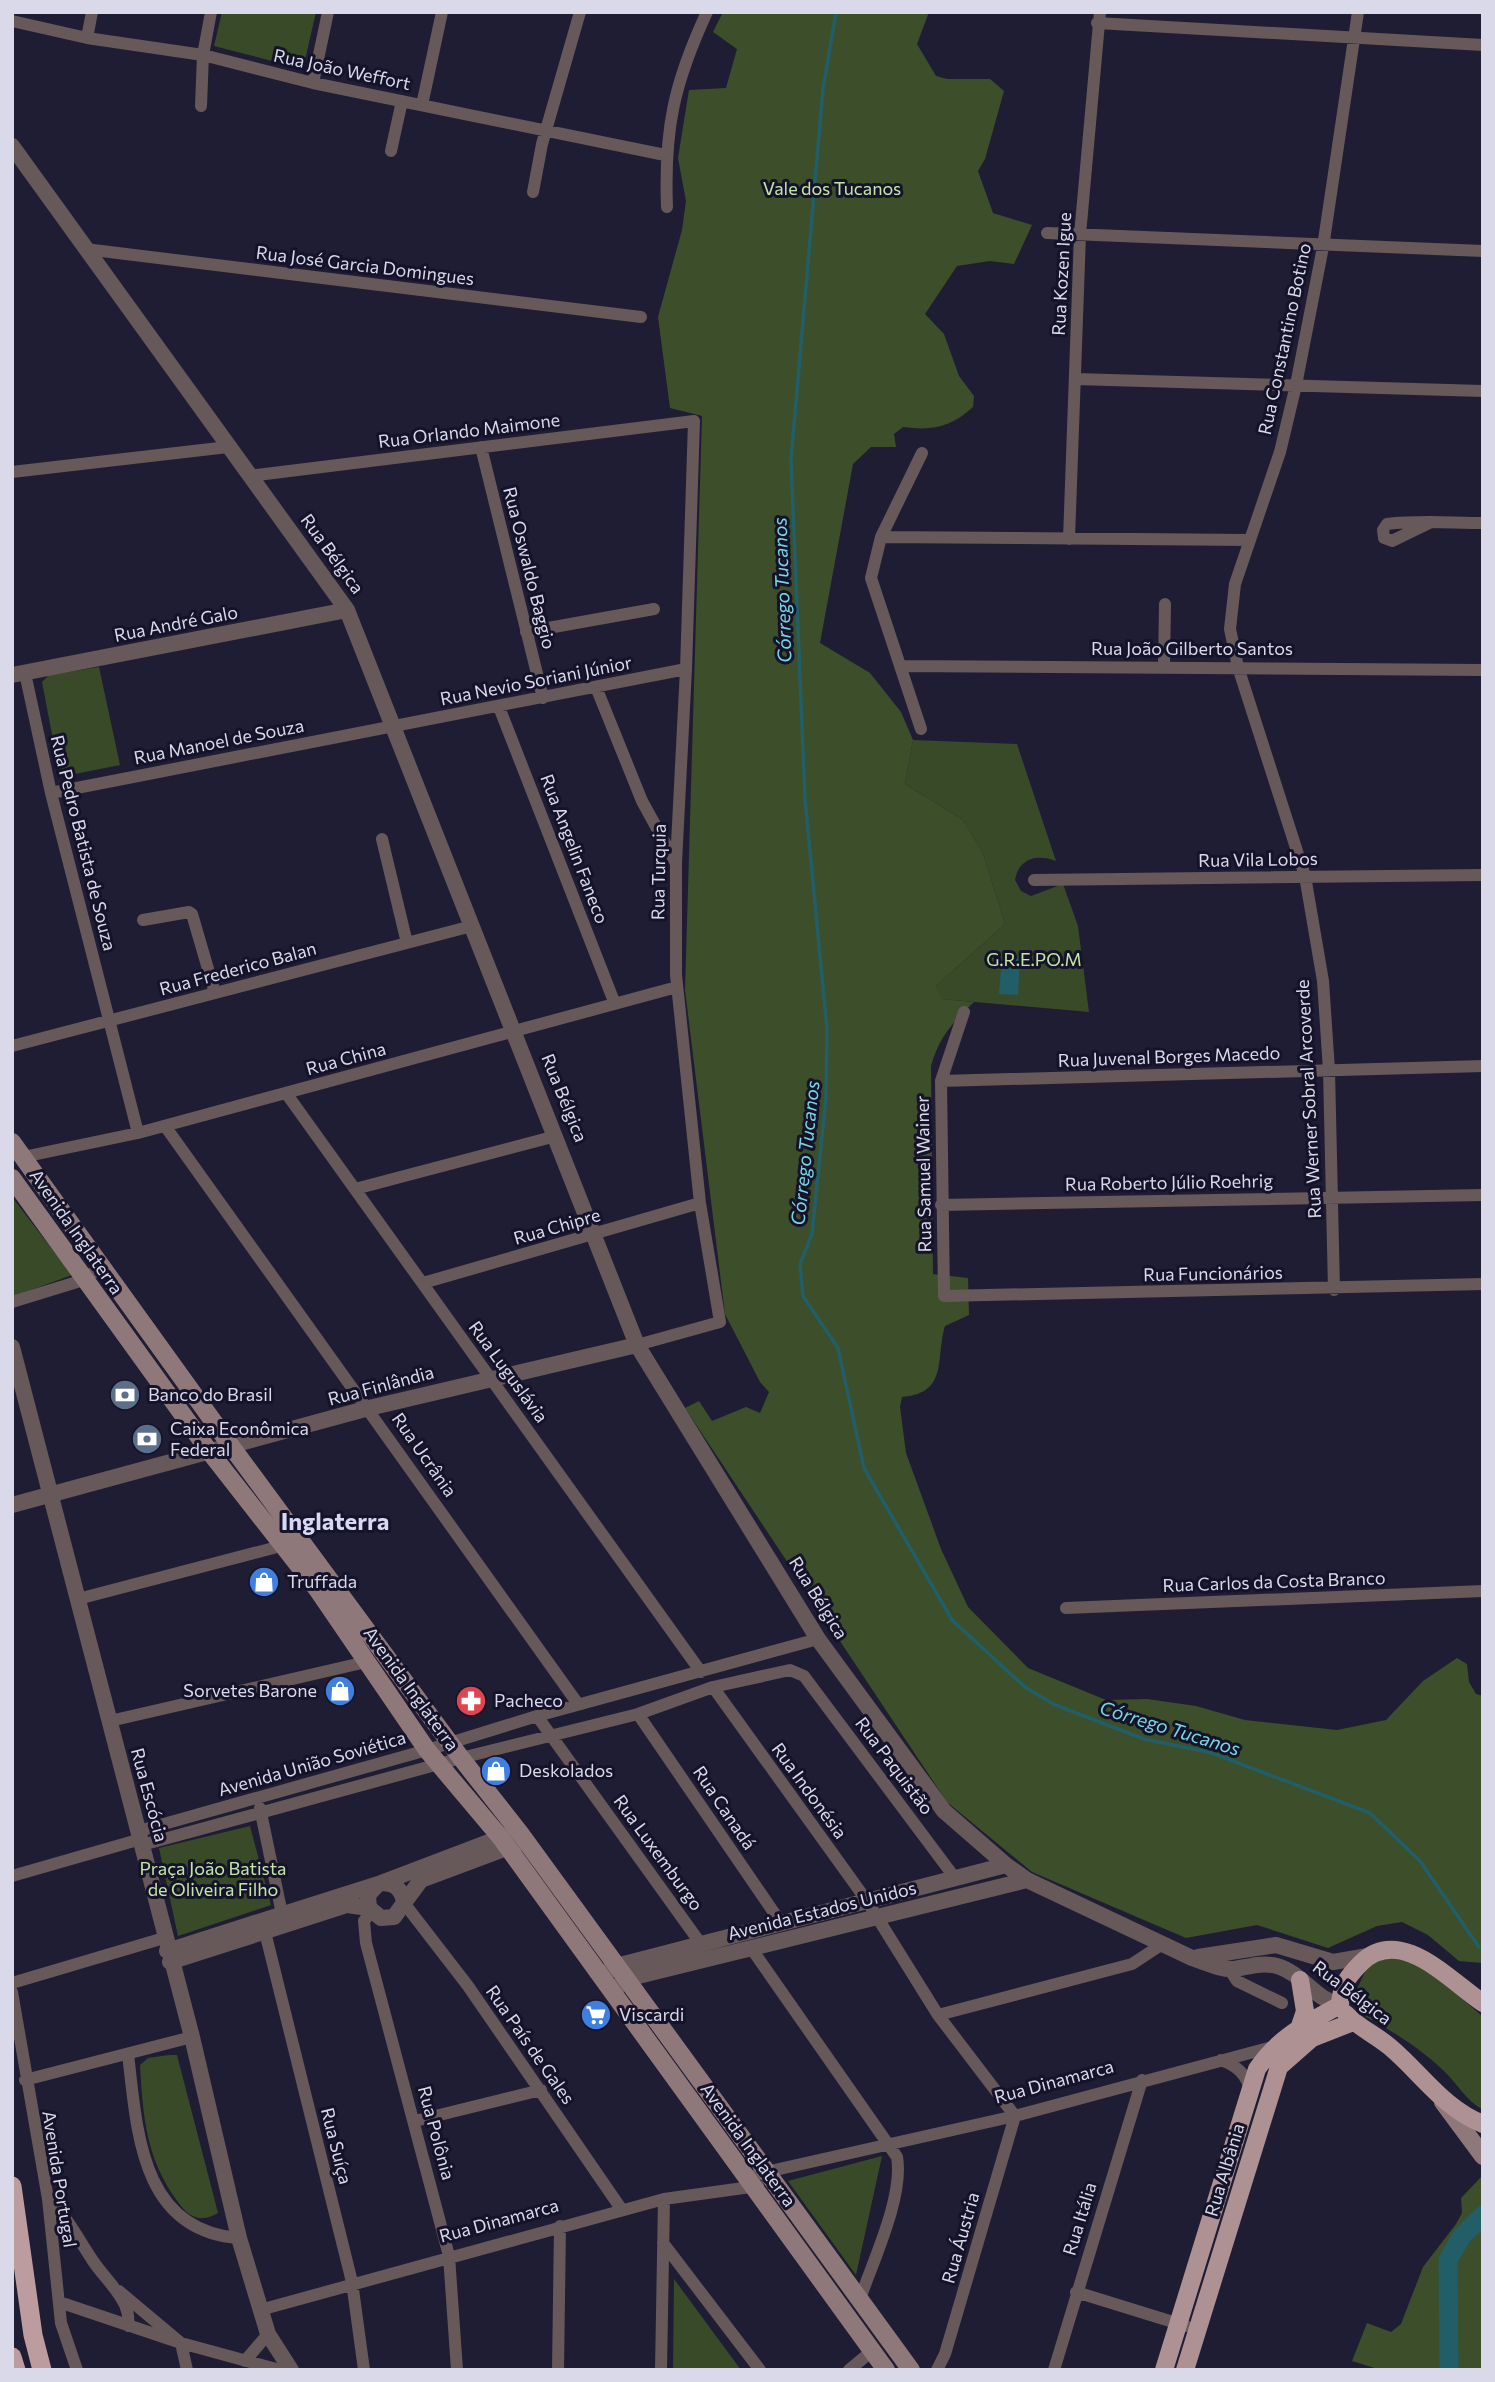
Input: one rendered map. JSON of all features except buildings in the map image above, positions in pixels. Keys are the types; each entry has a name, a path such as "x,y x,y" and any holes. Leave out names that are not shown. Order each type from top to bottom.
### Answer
{"highway":[{"path":"12,2186 33,2335 42,2370"},
{"path":"12,2357 16,2370"}],"main road":[{"name":"Avenida Inglaterra","path":"12,1142 18,1164 101,1268 231,1446 323,1584 522,1835 750,2186 887,2370"},
{"name":"Avenida Inglaterra","path":"12,1178 209,1451 285,1545 323,1584"},
{"name":"Avenida Inglaterra","path":"335,1599 366,1662 427,1750 614,1978 768,2174 911,2370"},
{"name":"Rua Bélgica","path":"1368,1956 1391,1949 1415,1954 1483,2003"},
{"path":"1340,2005 1347,1977 1368,1956"},
{"path":"1300,1980 1305,2011 1300,2026"},
{"path":"1461,1988 1483,1990"},
{"name":"Rua Bélgica","path":"1340,2005 1353,2022 1388,2046 1441,2099 1483,2156"},
{"name":"Rua Dinamarca","path":"1272,2047 1300,2026 1340,2005"},
{"name":"Rua Albânia","path":"1185,2370 1279,2067 1312,2038 1353,2022"},
{"name":"Rua Albânia","path":"1164,2370 1257,2069 1272,2047"},
{"path":"1441,2099 1468,2118 1483,2124"}],"street":[{"path":"87,38 92,12"},
{"path":"201,106 203,55 211,12"},
{"path":"313,83 328,12"},
{"path":"422,105 442,12"},
{"path":"533,192 545,132 580,12"},
{"path":"667,207 665,155 673,100 707,12"},
{"name":"Rua Constantino Botino","path":"1238,667 1230,629 1235,584 1280,452 1296,385 1323,247 1358,12"},
{"path":"1099,18 1483,45"},
{"name":"Rua Kozen Igue","path":"1069,539 1080,235 1099,18"},
{"name":"Rua João Weffort","path":"12,21 87,38 203,55 313,83 665,155"},
{"path":"391,151 402,101"},
{"name":"Rua Bélgica","path":"12,146 347,610 638,1345 818,1639 944,1811 1027,1880 1164,1942 1192,1958 1229,1969 1265,1964 1279,1966 1318,1996 1340,2005"},
{"path":"1047,233 1323,247 1483,251"},
{"name":"Rua José Garcia Domingues","path":"85,249 641,317"},
{"path":"1074,379 1483,391"},
{"name":"Rua Orlando Maimone","path":"249,476 694,421"},
{"name":"Rua Turquia","path":"694,421 676,863 677,987 700,1203 720,1322"},
{"path":"12,472 228,447"},
{"name":"Rua Oswaldo Baggio","path":"481,447 543,698"},
{"path":"921,729 871,578 881,537 922,453"},
{"path":"1431,522 1407,536 1392,541 1384,538 1383,530 1387,524 1406,522 1431,522 1483,523"},
{"path":"1406,522 1407,536"},
{"path":"881,537 1250,540"},
{"path":"1164,666 1165,604"},
{"path":"526,632 654,609"},
{"name":"Rua André Galo","path":"19,674 347,610"},
{"name":"Rua João Gilberto Santos","path":"901,666 1483,670"},
{"name":"Rua Werner Sobral Arcoverde","path":"1238,667 1305,876 1322,981 1329,1070 1334,1290"},
{"name":"Rua Nevio Soriani Júnior","path":"393,725 499,707 686,669"},
{"name":"Rua Pedro Batista de Souza","path":"19,674 138,1133"},
{"path":"596,687 642,801 676,863"},
{"name":"Rua Angelin Faneco","path":"499,707 615,1004"},
{"name":"Rua Manoel de Souza","path":"51,793 393,725"},
{"path":"382,839 407,943"},
{"name":"Rua Vila Lobos","path":"1034,880 1483,875"},
{"path":"143,920 189,912 192,914 215,993"},
{"name":"Rua Frederico Balan","path":"12,1046 472,926"},
{"name":"Rua China","path":"18,1164 677,987"},
{"name":"Rua Samuel Wainer","path":"944,1296 941,1080 964,1013"},
{"name":"Rua Juvenal Borges Macedo","path":"941,1080 1483,1066"},
{"name":"Rua Luguslávia","path":"286,1093 701,1672"},
{"name":"Rua Ucrânia","path":"165,1126 578,1704"},
{"path":"355,1189 556,1136"},
{"name":"Rua Roberto Júlio Roehrig","path":"941,1205 1483,1195"},
{"name":"Rua Chipre","path":"423,1283 700,1203"},
{"path":"12,1303 85,1279 101,1268"},
{"name":"Rua Funcionários","path":"944,1296 1334,1290 1483,1284"},
{"name":"Rua Finlândia","path":"12,1505 369,1408 491,1377 638,1345 720,1322"},
{"name":"Rua Escócia","path":"12,1347 141,1838 167,1950 192,2037 239,2238 268,2334 291,2370"},
{"path":"78,1599 285,1545"},
{"name":"Rua Carlos da Costa Branco","path":"1066,1608 1483,1591"},
{"name":"Avenida União Soviética","path":"141,1838 257,1798 578,1704 818,1639"},
{"path":"110,1721 366,1662"},
{"name":"Avenida União Soviética","path":"141,1838 261,1814 461,1758 638,1714 713,1687 790,1670 804,1676"},
{"name":"Rua Paquistão","path":"804,1676 955,1878"},
{"name":"Rua Indonésia","path":"713,1687 867,1901 938,2015 1015,2116"},
{"name":"Rua Canadá","path":"638,1714 781,1923"},
{"name":"Rua Luxemburgo","path":"537,1716 701,1944"},
{"path":"257,1798 282,1914"},
{"path":"12,1983 265,1932 347,1905 370,1910 388,1919 399,1913 421,1880 522,1835"},
{"path":"12,1876 141,1838"},
{"path":"167,1950 505,1844"},
{"name":"Avenida Estados Unidos","path":"614,1978 701,1944 1006,1865"},
{"name":"Avenida Estados Unidos","path":"614,1978 751,1948 1027,1880"},
{"path":"379,1883 399,1888 404,1903"},
{"path":"370,1910 368,1895 379,1883"},
{"name":"Rua País de Gales","path":"404,1903 468,1986 622,2210"},
{"name":"Rua Polônia","path":"370,1910 364,1920 365,1936 449,2256 457,2370"},
{"name":"Rua Suíça","path":"265,1932 352,2282 364,2370"},
{"path":"938,2015 1132,1964 1164,1942"},
{"name":"Rua Bélgica","path":"1192,1958 1276,1945 1333,1962 1368,1956"},
{"path":"751,1948 897,2157 900,2173 860,2299"},
{"path":"1229,1969 1237,1981 1282,2003"},
{"name":"Avenida Portugal","path":"12,1992 25,2080 48,2199 61,2323 78,2370"},
{"path":"25,2080 192,2037"},
{"name":"Rua Dinamarca","path":"260,2310 352,2282 560,2226 664,2199 762,2184 768,2174 888,2143 1015,2116 1272,2047"},
{"path":"128,2054 138,2137 157,2187 167,2204 197,2230 239,2238"},
{"path":"1221,2060 1235,2065 1246,2076 1251,2090"},
{"name":"Rua Itália","path":"1054,2370 1142,2080"},
{"path":"415,2121 541,2091"},
{"name":"Rua Áustria","path":"937,2370 945,2354 1015,2116"},
{"path":"48,2199 67,2218 93,2261 125,2305 128,2326"},
{"path":"661,2370 664,2199"},
{"path":"558,2370 560,2226"},
{"path":"663,2243 760,2370"},
{"path":"662,2276 678,2273 688,2276"},
{"path":"113,2286 181,2343 187,2370"},
{"path":"1076,2292 1198,2329"},
{"path":"59,2302 181,2343 280,2370"},
{"path":"245,2361 268,2334"},
{"path":"849,2370 872,2351 880,2351 888,2337"}],"green space":[{"path":"222,12 316,12 303,69 214,46"},
{"name":"Vale dos Tucanos","path":"723,12 929,12 917,44 936,76 947,79 990,79 1004,91 985,159 978,171 993,213 1032,225 1014,264 990,261 957,266 925,314 944,334 959,376 974,396 973,407 957,419 941,426 903,427 894,434 896,447 871,447 853,464 820,643 870,673 901,712 913,740 905,784 963,820 983,853 1005,924 936,986 942,999 974,1002 948,1031 931,1066 933,1274 968,1278 969,1315 945,1326 934,1381 927,1389 917,1394 902,1397 900,1407 906,1453 941,1549 968,1607 1028,1668 1106,1700 1147,1699 1196,1706 1245,1720 1337,1730 1386,1720 1423,1681 1457,1658 1467,1664 1469,1682 1476,1694 1483,1696 1483,1963 1459,1961 1428,1935 1402,1922 1377,1926 1328,1948 1257,1925 1186,1938 1032,1872 947,1802 685,1408 699,1401 712,1421 746,1407 760,1413 769,1392 760,1382 725,1314 685,990 702,416 670,408 658,317 682,230 686,201 678,158 689,90 726,88 737,49 713,32"},
{"path":"99,667 120,765 65,776 59,771 42,682 49,675"},
{"name":"G.R.E.PO.M","path":"913,740 1017,744 1056,861 1036,858 1025,862 1015,880 1021,891 1031,896 1063,884 1078,926 1089,1012 941,999 936,986 1005,924 983,853 963,820 905,784"},
{"path":"12,1197 72,1275 12,1297"},
{"name":"Praça João Batista de Oliveira Filho","path":"250,1826 271,1905 178,1936 159,1848"},
{"path":"1396,1953 1443,1982 1483,2017 1483,2110 1425,2055 1363,2015 1357,1989 1369,1963"},
{"path":"177,2055 218,2213 206,2218 191,2215 178,2202 159,2170 148,2137 140,2065 148,2058"},
{"path":"882,2156 856,2275 788,2181"},
{"path":"1483,2175 1483,2370 1381,2370 1352,2361 1367,2323 1391,2332 1401,2324 1423,2267 1456,2224 1462,2213 1461,2198"},
{"path":"674,2279 741,2370 673,2370"}],"shaded area":[{"path":"1002,957 1020,959 1018,995 999,994"}],"waterway":[{"name":"Córrego Tucanos","path":"836,12 823,89 791,460 805,799 827,1029 826,1097 812,1234 800,1264 803,1296 838,1348 864,1468 952,1620 1025,1687 1053,1704 1144,1739 1212,1753 1370,1813 1420,1861 1479,1947"},
{"path":"1449,2370 1448,2260 1461,2237 1483,2215"}],"place":[{"name":"Banco do Brasil","path":"125,1395"},
{"name":"Caixa Econômica Federal","path":"147,1439"},
{"name":"Truffada","path":"264,1582"},
{"name":"Sorvetes Barone","path":"340,1691"},
{"name":"Pacheco","path":"471,1701"},
{"name":"Deskolados","path":"496,1771"},
{"name":"Viscardi","path":"596,2015"}],"district":[{"name":"Inglaterra","path":"335,1522"}]}
